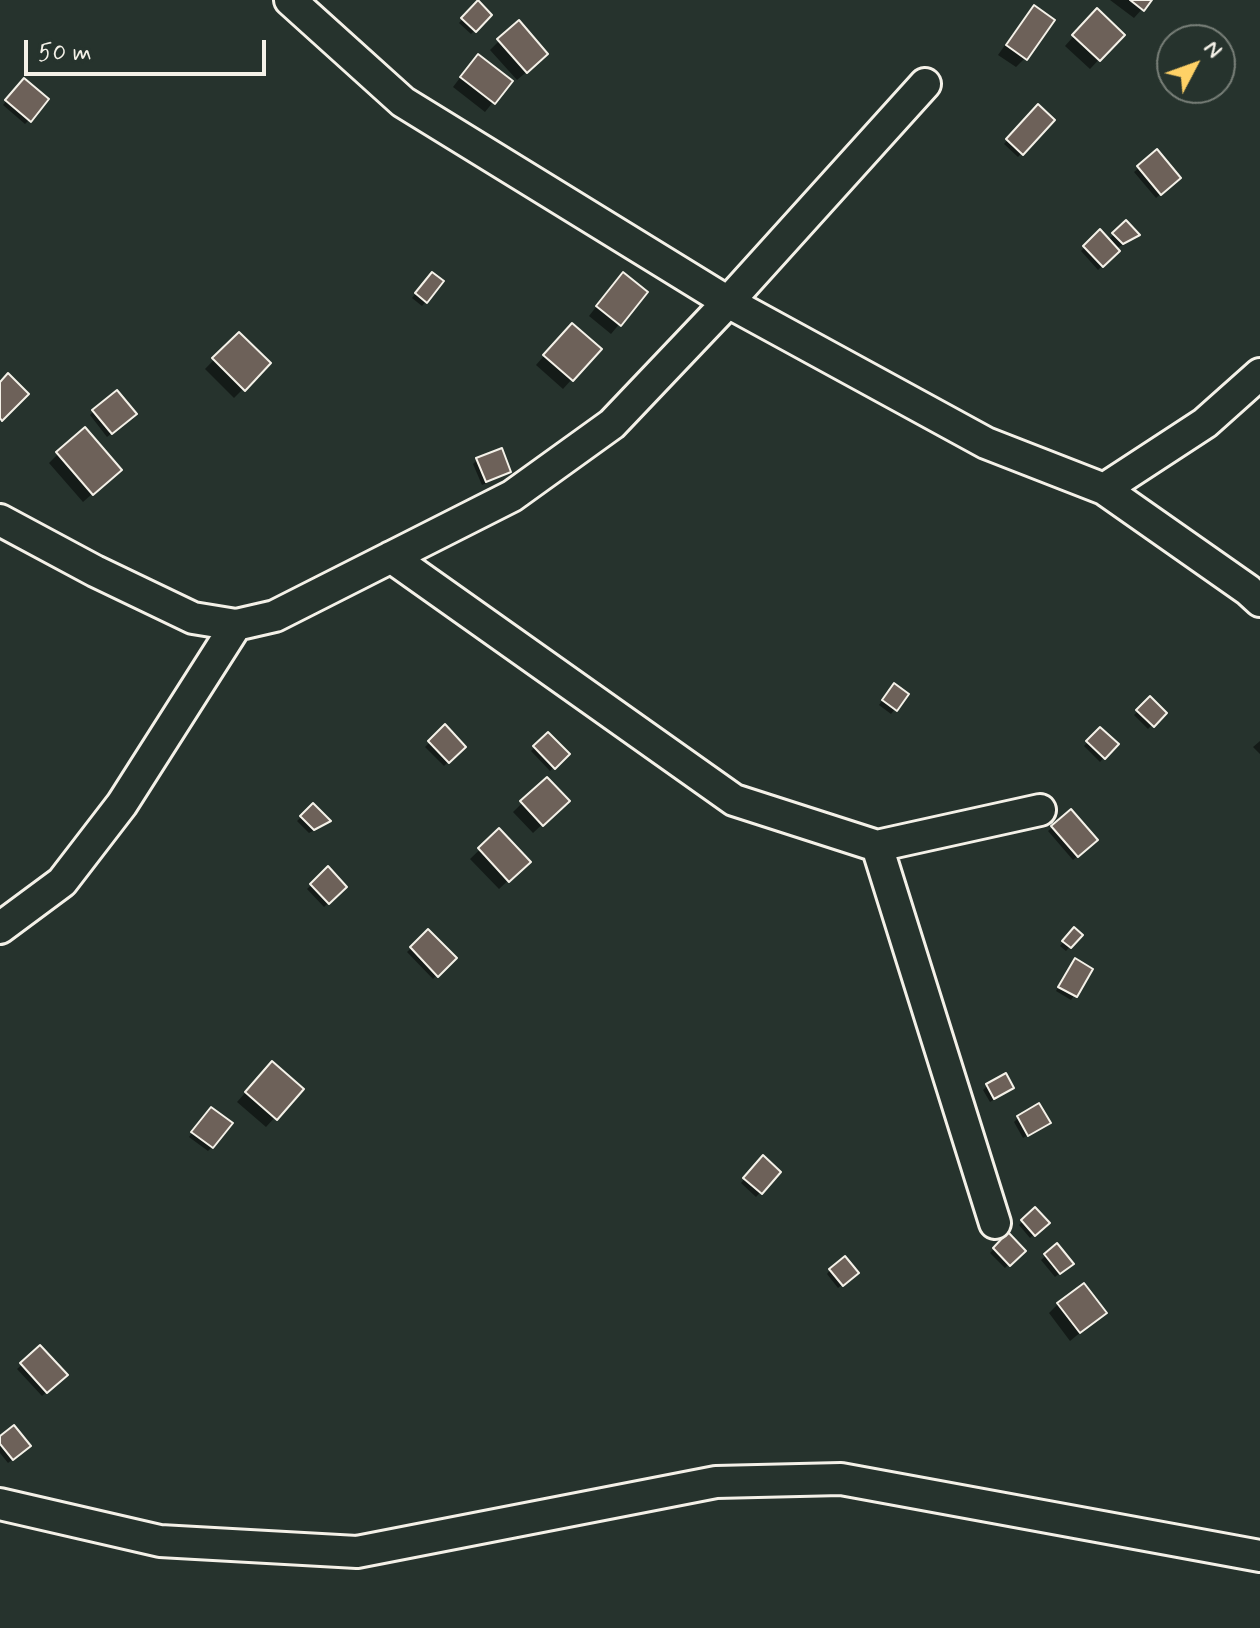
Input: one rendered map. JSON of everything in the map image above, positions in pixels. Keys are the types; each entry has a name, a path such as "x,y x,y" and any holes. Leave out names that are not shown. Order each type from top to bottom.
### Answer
{"street":[{"path":"290,0 403,102 728,302 986,443 1104,489 1260,601"},
{"path":"0,520 95,571 193,618 236,625 275,616 512,496 612,424 728,302 925,84"},
{"path":"1104,489 1205,423 1260,374"},
{"path":"391,557 734,800 877,846 1040,810"},
{"path":"0,928 62,882 122,804 236,625"},
{"path":"877,846 995,1223"},
{"path":"0,1504 160,1541 357,1552 716,1482 841,1479 1260,1556"}],"building":[{"path":"478,0 492,15 476,32 461,18"},
{"path":"1130,0 1152,0 1144,11"},
{"path":"1034,5 1055,20 1027,60 1006,45"},
{"path":"1097,8 1125,35 1100,61 1072,35"},
{"path":"519,20 548,54 527,73 497,39"},
{"path":"478,54 513,81 495,104 460,77"},
{"path":"24,78 49,99 31,122 5,100"},
{"path":"1038,104 1055,120 1023,155 1006,139"},
{"path":"1157,149 1181,178 1161,195 1137,166"},
{"path":"1126,220 1140,235 1123,244 1112,233"},
{"path":"1100,229 1120,251 1103,267 1083,246"},
{"path":"432,272 444,281 427,303 415,293"},
{"path":"623,272 648,292 621,326 596,306"},
{"path":"572,323 602,349 573,381 543,355"},
{"path":"239,332 271,363 245,391 212,358"},
{"path":"8,373 29,394 2,421 0,382"},
{"path":"117,390 137,414 112,434 92,410"},
{"path":"85,427 122,470 93,495 56,452"},
{"path":"502,448 511,472 486,482 476,458"},
{"path":"894,683 909,694 897,711 882,700"},
{"path":"1150,696 1167,713 1154,727 1136,710"},
{"path":"445,724 466,747 449,763 428,741"},
{"path":"1100,727 1119,744 1105,759 1086,741"},
{"path":"548,732 570,754 555,769 533,746"},
{"path":"547,777 570,801 543,826 520,801"},
{"path":"313,803 331,821 314,830 300,816"},
{"path":"1071,809 1098,840 1078,857 1051,826"},
{"path":"499,828 531,862 509,882 478,848"},
{"path":"328,866 347,887 329,904 310,884"},
{"path":"1074,927 1083,935 1071,948 1062,941"},
{"path":"428,929 457,958 438,977 410,947"},
{"path":"1075,958 1093,969 1077,997 1058,987"},
{"path":"272,1061 304,1089 277,1120 245,1092"},
{"path":"1006,1073 1014,1088 994,1099 986,1084"},
{"path":"1039,1103 1051,1123 1028,1136 1017,1116"},
{"path":"211,1107 233,1123 213,1148 191,1132"},
{"path":"763,1155 781,1172 762,1194 743,1178"},
{"path":"1035,1207 1050,1223 1035,1236 1021,1220"},
{"path":"1008,1232 1026,1251 1010,1266 993,1248"},
{"path":"1057,1243 1074,1264 1060,1274 1044,1254"},
{"path":"845,1256 859,1273 843,1286 829,1269"},
{"path":"1084,1283 1107,1313 1080,1333 1057,1303"},
{"path":"40,1345 68,1375 47,1393 20,1363"},
{"path":"14,1425 31,1446 13,1460 0,1444 0,1436"}]}
